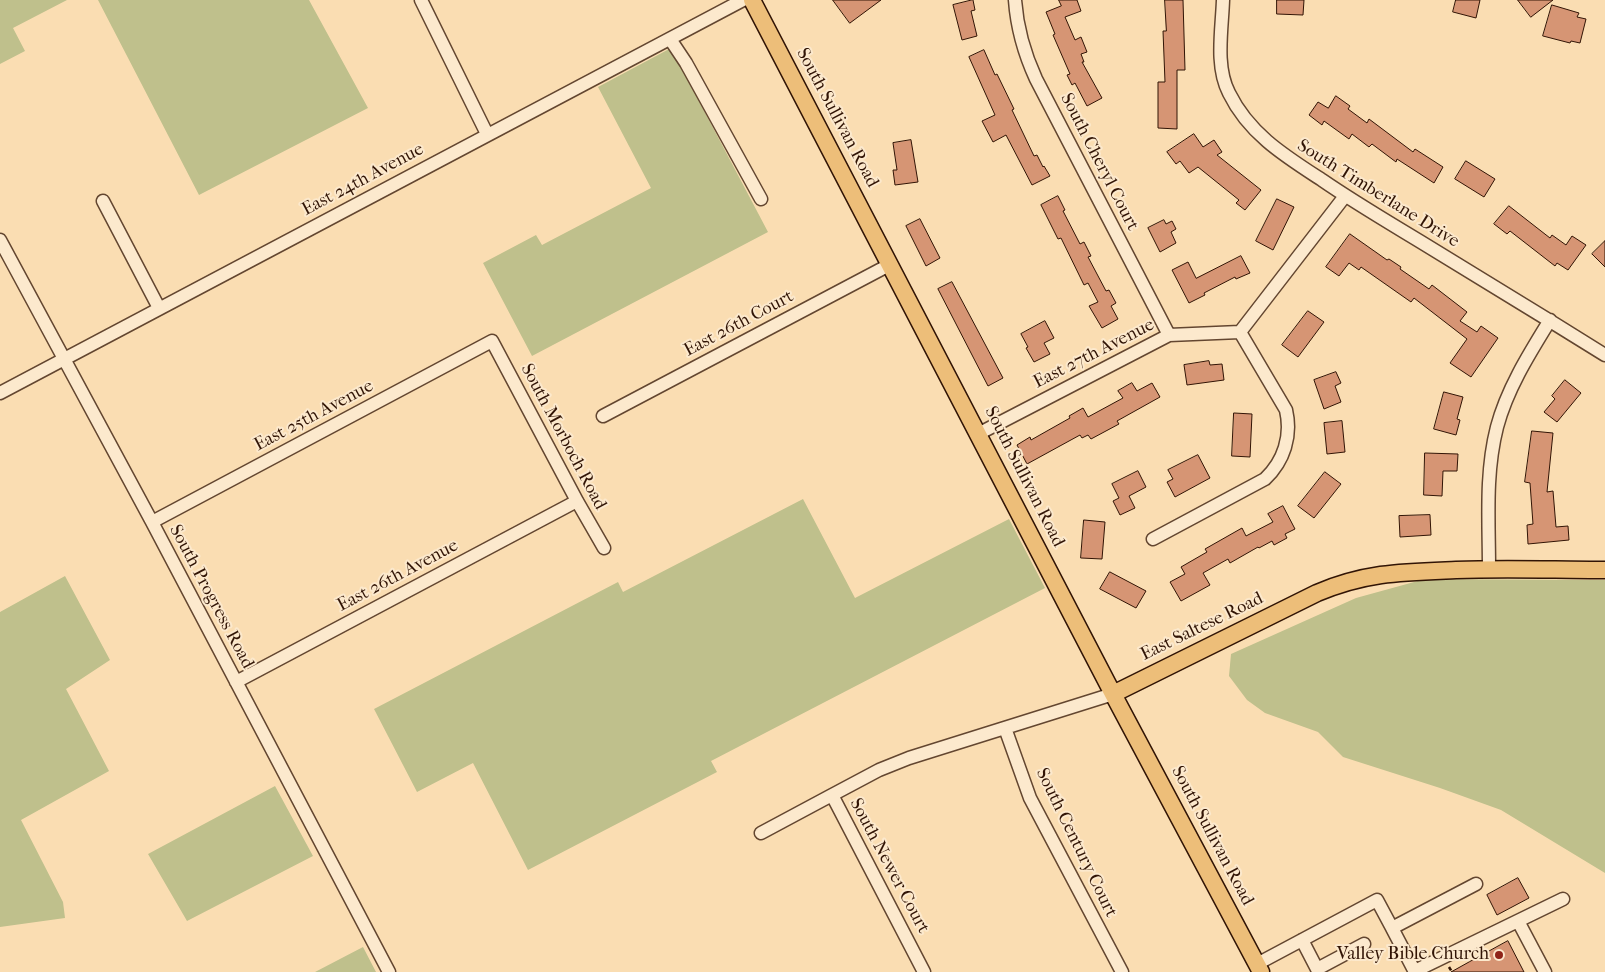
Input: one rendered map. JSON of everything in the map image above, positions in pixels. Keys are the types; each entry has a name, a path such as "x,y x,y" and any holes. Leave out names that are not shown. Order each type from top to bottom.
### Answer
{"main road":[{"name":"South Sullivan Road","path":"752,0 1113,694 1259,968"},
{"name":"East Saltese Road","path":"1113,694 1317,593 1356,579 1400,572 1489,569 1605,570"}],"street":[{"path":"421,0 488,134"},
{"name":"East 24th Avenue","path":"0,393 743,0"},
{"name":"South Cheryl Court","path":"1015,0 1021,40 1027,60 1168,335"},
{"name":"South Timberlane Drive","path":"1223,0 1222,75 1228,93 1256,132 1276,150 1345,196 1605,355"},
{"path":"670,38 686,63 761,200"},
{"path":"1153,539 1265,478 1275,469 1282,457 1289,422 1286,410 1240,332 1345,196"},
{"path":"102,201 159,308"},
{"name":"South Progress Road","path":"0,240 152,522 389,972"},
{"name":"East 26th Court","path":"603,416 890,264"},
{"path":"1489,569 1488,487 1492,452 1498,425 1522,366 1550,320"},
{"name":"East 27th Avenue","path":"978,434 1168,335 1240,332"},
{"name":"South Morboch Road","path":"492,341 604,548"},
{"name":"East 25th Avenue","path":"152,522 492,341"},
{"name":"East 26th Avenue","path":"236,682 577,500"},
{"name":"East Saltese Road","path":"832,795 879,770 909,758 1113,694"},
{"name":"South Century Court","path":"1005,728 1030,798 1122,972"},
{"name":"South Newer Court","path":"761,833 832,795 924,972"},
{"path":"1392,928 1476,884"},
{"path":"1259,968 1302,940 1377,900 1415,972 1563,898"},
{"path":"1518,921 1545,972"},
{"path":"1302,940 1317,969 1364,944"}],"green space":[{"path":"0,0 67,0 13,28 25,51 0,64"},
{"path":"98,0 309,0 368,108 199,195"},
{"path":"671,48 768,232 532,356 483,263 536,235 542,245 651,188 598,87"},
{"path":"803,499 855,598 1009,519 1045,588 711,761 717,772 528,870 473,763 417,792 374,709 618,582 623,592"},
{"path":"65,576 110,660 66,689 109,771 21,820 63,902 65,918 0,927 0,612"},
{"path":"1425,579 1605,580 1605,873 1501,810 1343,757 1318,732 1265,713 1247,700 1229,676 1231,654 1356,598"},
{"path":"275,786 313,856 187,921 148,854"},
{"path":"363,947 376,972 315,972"}],"building":[{"path":"833,0 881,0 850,23"},
{"path":"973,0 975,10 971,11 977,36 962,40 953,5"},
{"path":"1059,0 1077,0 1081,11 1065,17 1075,40 1081,37 1087,52 1081,54 1084,62 1082,62 1102,98 1087,106 1075,83 1072,85 1067,75 1070,74 1053,35 1055,34 1046,12 1061,6"},
{"path":"1165,0 1183,0 1185,70 1177,70 1177,129 1158,128 1158,82 1165,82 1163,31 1166,31"},
{"path":"1277,0 1304,0 1303,15 1277,14"},
{"path":"1456,0 1480,0 1476,18 1453,12"},
{"path":"1518,0 1553,0 1531,17"},
{"path":"1552,5 1579,13 1577,17 1586,19 1580,43 1571,41 1570,43 1543,36"},
{"path":"984,50 995,75 997,74 1014,109 1012,110 1034,156 1037,155 1050,176 1032,185 1006,135 993,142 982,121 995,115 969,57"},
{"path":"1336,96 1350,106 1348,109 1367,123 1369,119 1413,152 1415,149 1443,167 1434,183 1397,159 1396,162 1372,144 1369,147 1352,134 1349,139 1324,121 1322,125 1309,115 1318,102 1328,108"},
{"path":"1194,134 1203,147 1214,140 1222,152 1217,155 1261,190 1245,210 1236,203 1239,200 1198,167 1189,173 1180,161 1176,164 1167,152"},
{"path":"911,140 918,182 895,185 893,170 897,170 893,143"},
{"path":"1466,161 1495,179 1484,197 1455,179"},
{"path":"1058,196 1065,210 1063,211 1080,244 1084,242 1091,256 1088,257 1106,291 1109,290 1116,303 1111,306 1118,319 1102,328 1089,306 1098,302 1088,283 1084,285 1061,238 1058,239 1041,205"},
{"path":"1277,199 1294,207 1273,250 1256,241"},
{"path":"1509,206 1550,238 1552,235 1566,245 1572,236 1586,245 1568,270 1557,263 1555,266 1510,231 1507,234 1494,224"},
{"path":"920,219 940,258 926,266 906,226"},
{"path":"1164,220 1166,224 1172,221 1176,229 1171,232 1176,243 1160,252 1148,228"},
{"path":"1350,234 1387,260 1389,259 1401,267 1400,269 1429,289 1432,285 1467,312 1460,321 1477,332 1481,326 1498,338 1471,377 1450,363 1467,339 1414,298 1411,302 1361,267 1359,270 1349,263 1339,276 1326,267"},
{"path":"1605,241 1605,267 1592,254"},
{"path":"1241,256 1250,273 1236,279 1235,277 1189,303 1172,270 1188,262 1196,278"},
{"path":"952,282 1003,378 988,386 938,289"},
{"path":"1308,311 1324,322 1298,357 1282,345"},
{"path":"1045,321 1054,338 1044,343 1050,354 1034,362 1021,334"},
{"path":"1209,361 1210,365 1222,364 1224,380 1187,385 1184,365"},
{"path":"1336,372 1341,383 1335,386 1341,402 1324,409 1314,380"},
{"path":"1565,380 1581,393 1557,422 1544,412 1555,399 1552,396"},
{"path":"1132,383 1137,391 1152,383 1160,397 1117,421 1119,424 1091,439 1088,435 1082,438 1080,435 1027,464 1017,445 1030,437 1031,440 1070,418 1069,416 1083,408 1088,417 1123,398 1118,391"},
{"path":"1444,392 1463,397 1457,419 1460,420 1456,435 1434,429"},
{"path":"1234,413 1252,414 1250,457 1232,456"},
{"path":"1342,421 1345,452 1327,454 1324,423"},
{"path":"1532,431 1553,433 1547,492 1553,491 1556,527 1568,526 1569,540 1528,544 1527,525 1533,524 1530,483 1525,482"},
{"path":"1425,453 1458,454 1457,471 1443,471 1442,496 1424,495"},
{"path":"1198,455 1210,478 1175,497 1167,482 1173,479 1168,470"},
{"path":"1138,471 1146,487 1129,496 1135,508 1120,515 1113,501 1119,498 1112,484"},
{"path":"1325,472 1341,484 1314,518 1298,506"},
{"path":"1283,506 1295,529 1285,534 1287,538 1274,545 1272,541 1258,547 1230,563 1228,559 1203,573 1210,585 1181,601 1170,582 1185,574 1181,567 1207,552 1205,549 1242,528 1246,536 1273,522 1268,514"},
{"path":"1430,515 1431,535 1400,537 1399,516"},
{"path":"1084,520 1105,522 1102,559 1081,558"},
{"path":"1110,572 1146,591 1136,608 1100,589"},
{"path":"1518,878 1529,898 1497,915 1487,895"},
{"name":"Valley Bible Church","path":"1508,941 1524,972 1451,972 1469,962"}],"place":[{"name":"Valley Bible Church","path":"1499,955"}]}
